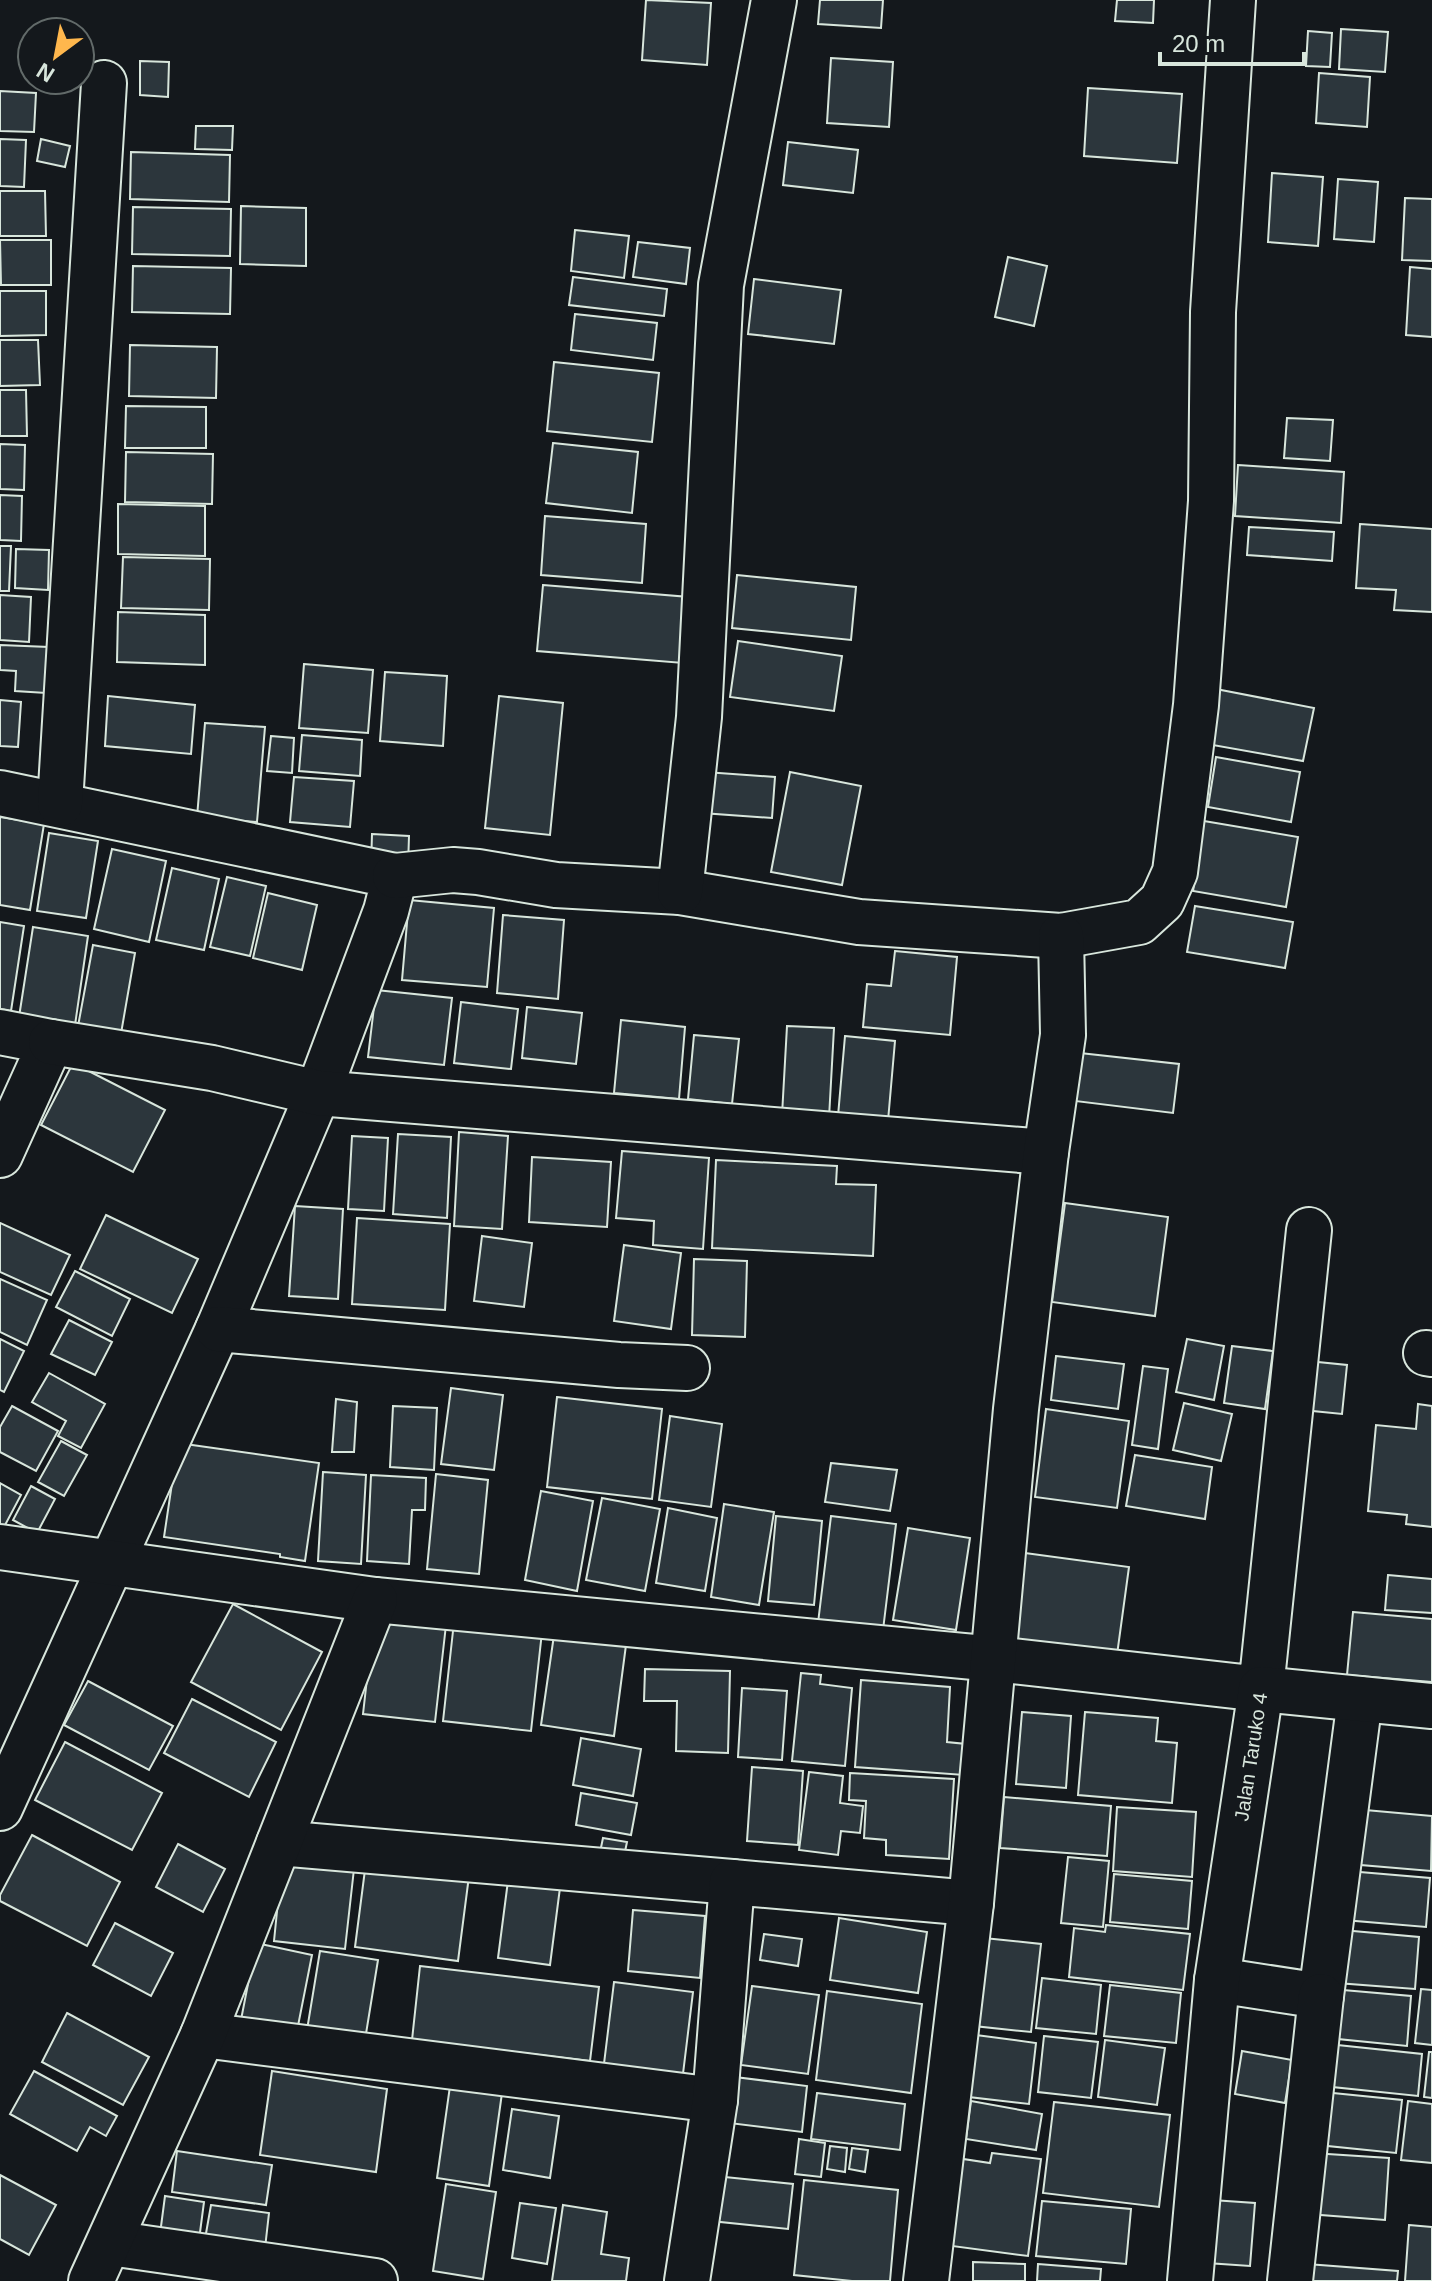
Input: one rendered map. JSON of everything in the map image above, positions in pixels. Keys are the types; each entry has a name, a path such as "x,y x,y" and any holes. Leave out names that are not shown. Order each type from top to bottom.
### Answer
{"street":[{"path":"680,892 699,717 721,285 774,0"},
{"path":"0,793 395,876 465,871 556,885 680,892 859,922 1061,936 1139,922 1162,901 1175,872 1196,705 1211,501 1213,312 1233,0"},
{"path":"60,804 104,83"},
{"path":"2,1799 218,1329 318,1093 386,911 395,876"},
{"path":"926,2281 971,1903 1016,1409 1063,1035 1061,936"},
{"path":"0,1032 212,1068 318,1093 1046,1152"},
{"path":"0,1155 51,1042"},
{"name":"Jalan Taruko 4","path":"1190,2281 1217,1980 1261,1689 1309,1230"},
{"path":"218,1329 619,1365 687,1368"},
{"path":"0,1547 375,1600 995,1659 1432,1706"},
{"path":"375,1600 203,2035 100,2262 375,2281"},
{"path":"1290,2281 1321,1996 1360,1699"},
{"path":"279,1843 971,1903"},
{"path":"687,2281 715,2100 732,1882"},
{"path":"1217,1980 1321,1996"},
{"path":"203,2035 715,2100"}],"building":[{"path":"646,0 711,3 707,65 642,60"},
{"path":"820,0 883,0 881,28 818,24"},
{"path":"1117,0 1154,0 1153,23 1115,21"},
{"path":"1341,29 1388,32 1385,72 1339,69"},
{"path":"1308,31 1332,33 1330,67 1306,66"},
{"path":"831,58 893,62 889,127 827,123"},
{"path":"140,61 169,62 168,97 140,95"},
{"path":"1319,73 1370,77 1367,127 1316,123"},
{"path":"1088,88 1182,94 1177,163 1084,156"},
{"path":"0,91 16,92 16,96 36,96 34,132 0,131"},
{"path":"196,126 233,126 232,150 195,149"},
{"path":"0,139 26,140 24,187 0,186"},
{"path":"41,139 70,146 65,167 37,161"},
{"path":"788,142 858,150 853,193 783,185"},
{"path":"131,152 230,155 229,202 130,199"},
{"path":"1272,173 1323,177 1318,246 1268,242"},
{"path":"1338,179 1378,182 1374,242 1334,239"},
{"path":"0,191 45,191 46,236 0,236"},
{"path":"1405,198 1432,199 1432,261 1402,260"},
{"path":"241,206 306,208 306,266 240,264"},
{"path":"133,207 231,209 230,256 132,254"},
{"path":"575,230 629,236 624,278 571,271"},
{"path":"0,240 51,240 51,285 1,285"},
{"path":"638,242 690,248 686,284 633,277"},
{"path":"1008,257 1047,266 1034,326 995,317"},
{"path":"133,266 231,268 230,314 132,312"},
{"path":"1410,267 1432,269 1432,337 1406,335"},
{"path":"573,277 667,289 664,316 569,305"},
{"path":"754,279 841,290 834,344 748,334"},
{"path":"0,291 46,291 46,335 0,336"},
{"path":"575,314 657,323 653,360 571,350"},
{"path":"0,340 38,340 40,385 0,386"},
{"path":"130,345 217,347 216,398 129,396"},
{"path":"554,362 659,373 652,442 547,431"},
{"path":"0,390 26,390 27,436 0,436"},
{"path":"126,406 206,407 206,448 125,448"},
{"path":"1287,418 1333,420 1330,461 1284,458"},
{"path":"553,443 638,452 632,513 546,503"},
{"path":"0,444 25,445 24,490 0,489"},
{"path":"126,452 213,454 212,504 125,502"},
{"path":"1238,465 1344,472 1341,523 1235,516"},
{"path":"0,495 22,496 21,541 0,540"},
{"path":"118,504 205,506 205,556 118,554"},
{"path":"545,516 646,524 642,583 541,575"},
{"path":"1360,524 1432,529 1432,612 1394,610 1396,590 1356,588"},
{"path":"1249,527 1334,532 1332,561 1247,555"},
{"path":"0,546 11,546 9,591 0,591"},
{"path":"16,549 49,550 48,590 15,588"},
{"path":"123,557 210,559 209,610 121,608"},
{"path":"737,575 856,587 851,640 732,628"},
{"path":"543,585 689,597 683,663 537,651"},
{"path":"0,595 31,597 29,642 0,640"},
{"path":"118,612 205,615 205,665 117,662"},
{"path":"738,641 842,656 834,711 730,697"},
{"path":"0,645 49,647 46,693 15,691 16,671 0,670"},
{"path":"304,664 373,670 368,733 299,728"},
{"path":"385,672 447,676 443,746 380,741"},
{"path":"1216,689 1314,708 1303,761 1207,744"},
{"path":"108,696 195,705 191,754 105,746"},
{"path":"499,696 563,703 550,835 485,828"},
{"path":"0,700 21,702 18,747 0,746"},
{"path":"205,723 265,727 257,822 197,817"},
{"path":"302,735 362,740 360,776 299,771"},
{"path":"271,736 294,738 292,773 267,771"},
{"path":"1216,757 1300,772 1291,822 1208,807"},
{"path":"705,772 775,777 772,818 702,813"},
{"path":"790,772 861,786 842,885 771,872"},
{"path":"294,777 354,781 350,827 290,822"},
{"path":"0,817 44,824 30,910 0,905"},
{"path":"1204,821 1298,837 1286,907 1193,891"},
{"path":"49,833 98,841 86,918 37,911"},
{"path":"372,834 409,836 408,867 371,866"},
{"path":"112,849 166,861 149,942 94,929"},
{"path":"172,868 219,879 204,950 156,940"},
{"path":"227,877 266,886 250,956 210,947"},
{"path":"268,893 317,905 302,970 253,958"},
{"path":"409,900 494,908 487,987 402,980"},
{"path":"1195,906 1293,922 1285,968 1187,952"},
{"path":"503,915 564,920 558,999 497,993"},
{"path":"0,922 24,926 11,1011 0,1009"},
{"path":"33,927 88,936 75,1025 19,1017"},
{"path":"93,945 135,953 119,1045 76,1037"},
{"path":"895,951 957,957 950,1035 863,1027 867,984 891,986"},
{"path":"376,990 452,998 444,1065 368,1057"},
{"path":"461,1002 518,1009 511,1069 454,1063"},
{"path":"527,1007 582,1013 576,1064 522,1058"},
{"path":"621,1020 685,1027 679,1099 614,1093"},
{"path":"787,1026 834,1028 829,1118 782,1115"},
{"path":"694,1035 739,1039 732,1104 688,1099"},
{"path":"845,1036 895,1041 888,1121 838,1116"},
{"path":"1080,1053 1179,1064 1173,1113 1075,1101"},
{"path":"73,1063 165,1110 133,1172 41,1125"},
{"path":"459,1132 508,1136 502,1229 454,1226"},
{"path":"398,1134 451,1137 447,1218 393,1214"},
{"path":"352,1136 388,1138 384,1211 348,1209"},
{"path":"622,1151 709,1158 703,1249 653,1245 654,1221 616,1218"},
{"path":"532,1157 611,1162 607,1227 529,1222"},
{"path":"716,1160 837,1166 836,1184 876,1185 873,1256 712,1248"},
{"path":"1065,1203 1168,1217 1155,1316 1052,1302"},
{"path":"295,1206 343,1209 338,1299 289,1296"},
{"path":"106,1215 198,1259 172,1313 80,1269"},
{"path":"357,1218 450,1224 445,1310 352,1304"},
{"path":"0,1223 70,1255 51,1295 0,1272"},
{"path":"482,1236 532,1243 524,1307 474,1301"},
{"path":"624,1245 681,1253 671,1329 614,1321"},
{"path":"694,1259 747,1261 745,1337 692,1335"},
{"path":"75,1271 130,1299 112,1336 56,1307"},
{"path":"0,1279 47,1300 27,1345 0,1332"},
{"path":"69,1320 112,1342 95,1375 51,1354"},
{"path":"0,1339 24,1351 4,1392 0,1390"},
{"path":"1187,1339 1224,1346 1214,1400 1176,1392"},
{"path":"1232,1346 1273,1351 1265,1409 1224,1403"},
{"path":"1056,1356 1124,1364 1118,1409 1051,1400"},
{"path":"1308,1361 1347,1365 1342,1414 1303,1410"},
{"path":"1143,1366 1168,1369 1158,1449 1132,1445"},
{"path":"49,1373 105,1404 81,1448 58,1436 66,1421 32,1402"},
{"path":"451,1388 503,1395 494,1470 441,1464"},
{"path":"557,1397 662,1409 652,1499 547,1487"},
{"path":"336,1399 357,1402 354,1452 332,1452"},
{"path":"1184,1403 1232,1414 1221,1461 1173,1450"},
{"path":"1418,1404 1432,1406 1432,1527 1406,1524 1407,1515 1368,1511 1376,1425 1416,1429"},
{"path":"12,1406 58,1431 36,1471 0,1452 0,1427"},
{"path":"393,1406 437,1408 434,1470 390,1467"},
{"path":"1046,1409 1129,1421 1117,1508 1035,1497"},
{"path":"670,1416 722,1424 711,1507 659,1500"},
{"path":"61,1441 87,1455 64,1496 38,1482"},
{"path":"178,1443 319,1463 305,1561 280,1557 280,1554 164,1537"},
{"path":"1135,1455 1212,1467 1205,1519 1126,1506"},
{"path":"831,1463 897,1470 890,1511 825,1502"},
{"path":"323,1472 366,1475 361,1564 318,1561"},
{"path":"436,1474 488,1480 479,1574 427,1569"},
{"path":"371,1475 426,1478 425,1510 412,1510 409,1564 367,1561"},
{"path":"0,1483 21,1495 4,1527 0,1525"},
{"path":"31,1486 55,1499 37,1533 13,1520"},
{"path":"541,1491 593,1501 577,1591 525,1580"},
{"path":"602,1498 660,1509 645,1591 586,1580"},
{"path":"724,1504 774,1512 759,1605 711,1597"},
{"path":"668,1508 717,1518 705,1591 656,1583"},
{"path":"776,1516 822,1521 814,1605 768,1601"},
{"path":"831,1516 896,1524 883,1630 818,1623"},
{"path":"908,1528 970,1538 956,1630 893,1620"},
{"path":"1025,1553 1129,1567 1117,1655 1013,1641"},
{"path":"1388,1575 1432,1579 1432,1613 1385,1610"},
{"path":"233,1604 322,1652 281,1730 191,1682"},
{"path":"1353,1612 1432,1619 1432,1682 1347,1675"},
{"path":"374,1617 446,1625 435,1722 363,1714"},
{"path":"454,1622 542,1632 531,1731 443,1721"},
{"path":"554,1635 626,1645 614,1736 541,1725"},
{"path":"645,1669 730,1671 728,1753 676,1751 677,1701 644,1701"},
{"path":"801,1673 821,1675 820,1684 852,1688 845,1766 792,1761"},
{"path":"861,1680 950,1687 947,1742 966,1744 964,1775 855,1767"},
{"path":"88,1681 173,1726 149,1770 64,1725"},
{"path":"742,1688 787,1691 782,1760 738,1757"},
{"path":"192,1699 276,1742 249,1797 164,1753"},
{"path":"1022,1712 1071,1716 1066,1788 1016,1784"},
{"path":"1085,1712 1158,1718 1156,1741 1177,1743 1172,1803 1078,1795"},
{"path":"581,1738 641,1749 633,1796 573,1785"},
{"path":"65,1742 162,1793 132,1850 35,1800"},
{"path":"752,1767 803,1771 798,1845 747,1841"},
{"path":"809,1772 843,1776 840,1803 863,1806 860,1833 841,1831 838,1855 799,1850"},
{"path":"850,1773 954,1779 949,1859 886,1855 886,1840 864,1838 866,1801 849,1800"},
{"path":"581,1793 637,1803 631,1835 576,1825"},
{"path":"1004,1797 1111,1806 1107,1856 1000,1848"},
{"path":"1117,1807 1196,1812 1192,1877 1113,1871"},
{"path":"1354,1809 1432,1816 1431,1871 1349,1864"},
{"path":"32,1835 120,1882 87,1946 0,1901 0,1895"},
{"path":"603,1838 627,1842 623,1861 599,1857"},
{"path":"178,1844 225,1869 203,1912 156,1887"},
{"path":"283,1852 355,1860 345,1949 274,1941"},
{"path":"1068,1857 1109,1861 1103,1927 1061,1923"},
{"path":"366,1862 469,1876 458,1961 355,1947"},
{"path":"1348,1871 1430,1878 1426,1927 1344,1920"},
{"path":"509,1873 561,1880 550,1965 498,1958"},
{"path":"1114,1874 1192,1881 1188,1929 1110,1922"},
{"path":"633,1910 705,1916 700,1978 628,1971"},
{"path":"839,1918 927,1932 918,1993 830,1980"},
{"path":"115,1923 173,1953 151,1996 93,1965"},
{"path":"1106,1925 1190,1934 1183,1990 1069,1977 1074,1928 1105,1932"},
{"path":"1342,1930 1419,1937 1415,1989 1337,1983"},
{"path":"764,1934 802,1939 798,1966 760,1960"},
{"path":"984,1938 1041,1944 1031,2032 974,2026"},
{"path":"256,1943 312,1955 296,2036 240,2025"},
{"path":"320,1951 378,1960 364,2046 306,2036"},
{"path":"420,1966 599,1987 590,2061 412,2040"},
{"path":"1042,1978 1101,1985 1096,2034 1036,2028"},
{"path":"614,1982 693,1992 682,2082 603,2072"},
{"path":"1110,1985 1181,1993 1176,2043 1104,2036"},
{"path":"752,1986 819,1995 808,2074 741,2065"},
{"path":"1421,1989 1432,1990 1432,2045 1415,2043"},
{"path":"1343,1990 1411,1996 1407,2046 1338,2039"},
{"path":"827,1991 922,2004 911,2093 816,2080"},
{"path":"67,2013 149,2057 123,2105 42,2062"},
{"path":"976,2035 1036,2043 1029,2104 969,2097"},
{"path":"1044,2036 1098,2042 1091,2098 1038,2092"},
{"path":"1105,2040 1165,2048 1157,2105 1098,2097"},
{"path":"1328,2044 1422,2054 1418,2096 1323,2086"},
{"path":"1242,2051 1292,2060 1285,2103 1235,2094"},
{"path":"1429,2052 1432,2052 1432,2098 1424,2097"},
{"path":"34,2071 117,2116 106,2136 90,2127 77,2151 10,2114"},
{"path":"272,2071 387,2089 376,2172 260,2155"},
{"path":"735,2077 807,2086 802,2132 729,2123"},
{"path":"450,2086 502,2093 489,2186 437,2178"},
{"path":"1323,2092 1402,2100 1396,2153 1318,2145"},
{"path":"817,2093 905,2104 900,2150 811,2139"},
{"path":"971,2101 1042,2114 1036,2150 966,2139"},
{"path":"1408,2101 1432,2104 1432,2163 1401,2160"},
{"path":"1054,2102 1170,2115 1159,2207 1043,2193"},
{"path":"512,2109 559,2116 550,2178 503,2170"},
{"path":"799,2139 825,2143 821,2177 795,2174"},
{"path":"830,2146 847,2148 845,2172 827,2169"},
{"path":"852,2148 868,2150 865,2172 849,2169"},
{"path":"177,2151 272,2165 266,2205 172,2192"},
{"path":"992,2153 1041,2159 1028,2256 952,2246 963,2159 990,2163"},
{"path":"1312,2153 1389,2158 1385,2220 1308,2214"},
{"path":"0,2175 56,2205 29,2255 0,2239"},
{"path":"715,2176 793,2184 788,2229 711,2221"},
{"path":"804,2180 898,2190 890,2281 794,2275"},
{"path":"446,2184 496,2192 483,2279 433,2271"},
{"path":"165,2196 204,2202 199,2240 160,2234"},
{"path":"1212,2200 1255,2203 1250,2266 1207,2263"},
{"path":"1042,2201 1131,2209 1126,2264 1036,2256"},
{"path":"520,2203 556,2208 547,2264 512,2258"},
{"path":"211,2205 269,2213 265,2248 205,2239"},
{"path":"563,2205 607,2212 601,2254 629,2258 626,2281 552,2281"},
{"path":"1409,2225 1432,2227 1432,2281 1405,2281"},
{"path":"973,2262 1025,2264 1025,2281 973,2281"},
{"path":"1038,2264 1101,2269 1100,2281 1037,2281"},
{"path":"1307,2264 1398,2271 1397,2281 1306,2281"}]}
